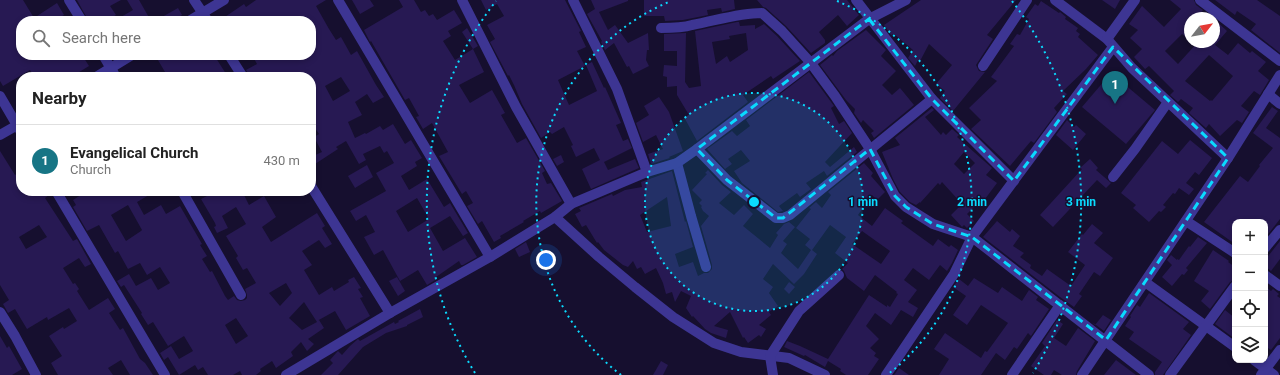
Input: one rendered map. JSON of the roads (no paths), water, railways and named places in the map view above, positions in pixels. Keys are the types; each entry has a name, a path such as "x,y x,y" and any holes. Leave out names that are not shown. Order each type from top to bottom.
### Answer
{"street":[{"path":"69,0 79,16"},
{"path":"194,0 204,16"},
{"path":"206,16 224,0"},
{"path":"338,0 490,257"},
{"path":"573,0 617,89 647,172"},
{"path":"856,0 869,19 932,99 1014,181"},
{"path":"286,375 390,313 490,257 554,217 571,204 647,172 677,162 697,149 810,62 869,19 906,0"},
{"path":"983,66 1027,0"},
{"path":"1054,0 1110,43 1132,68 1228,158"},
{"path":"886,375 954,274 972,237 1014,181 1110,43 1135,0"},
{"path":"1200,0 1280,61"},
{"path":"463,1 516,107 571,204"},
{"path":"661,28 692,25 751,13 762,13 782,31 810,62 835,96 870,149 895,196 906,207 933,224 972,237 1149,375"},
{"path":"106,60 113,72"},
{"path":"104,72 124,60"},
{"path":"232,60 240,72"},
{"path":"1082,375 1228,158 1280,75"},
{"path":"1268,94 1280,104"},
{"path":"0,96 16,121"},
{"path":"697,149 726,180 776,218 784,218 790,215 932,99"},
{"path":"1113,177 1168,102"},
{"path":"0,135 16,129"},
{"path":"677,162 690,216 706,267"},
{"path":"316,194 390,313"},
{"path":"59,196 165,375"},
{"path":"185,196 241,294"},
{"path":"554,217 598,257 673,317 714,343 741,352 789,358 825,375"},
{"path":"1186,221 1232,251"},
{"path":"1268,244 1280,230"},
{"path":"773,375 770,356 798,311 839,275"},
{"path":"1268,277 1280,286"},
{"path":"1145,282 1232,345"},
{"path":"1170,375 1232,290"},
{"path":"1012,375 1060,305"},
{"path":"0,312 36,375"},
{"path":"1263,372 1280,350"},
{"path":"1256,363 1263,372 1274,375"}],"place":[{"name":"Evangelical Church","path":"1115,104"}]}
